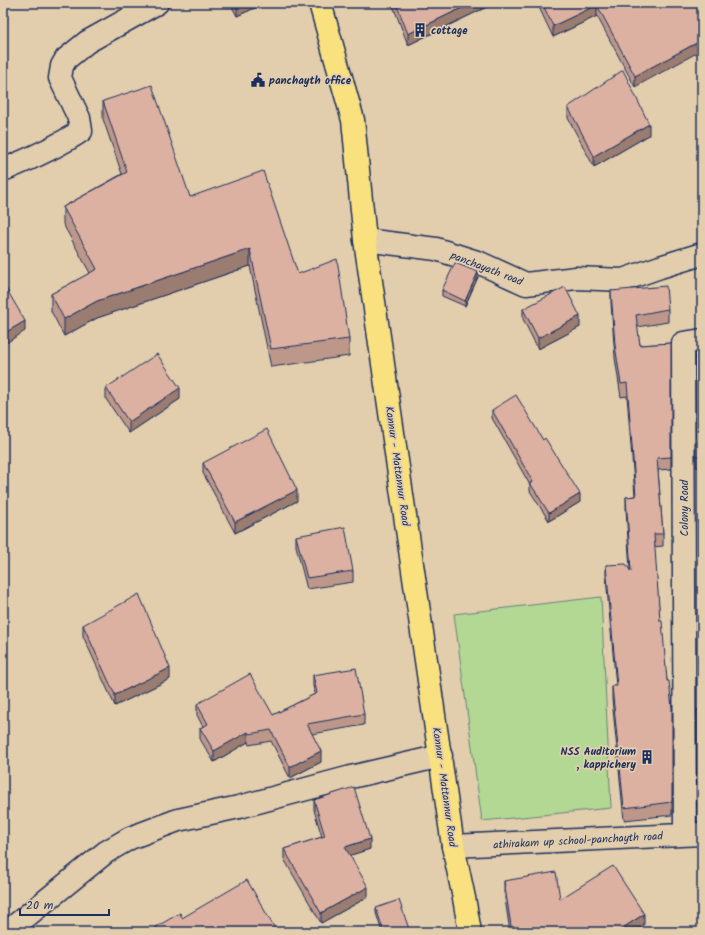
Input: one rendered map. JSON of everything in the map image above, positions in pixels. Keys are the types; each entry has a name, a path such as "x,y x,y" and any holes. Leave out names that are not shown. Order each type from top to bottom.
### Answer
{"main road":[{"name":"Kannur - Mattannur Road","path":"320,3 353,120 365,240 453,846 470,932"}],"street":[{"path":"3,170 64,142 81,131 79,118 60,78 62,66 66,59 87,42 157,3"},
{"name":"panchayath road","path":"365,240 436,249 480,263 526,284 576,278 623,280 702,254"},
{"name":"Colony Road","path":"693,834 693,691 683,343 702,340"},
{"path":"7,932 106,852 130,838 178,820 239,807 351,777 441,756"},
{"name":"athirakam up school-panchayth road","path":"453,846 693,834"}],"green space":[{"path":"601,597 611,808 482,821 454,614"}],"building":[{"path":"235,3 242,3 237,6"},
{"path":"396,3 472,3 408,34"},
{"path":"542,3 702,3 702,40 635,76 597,5 553,26"},
{"path":"623,70 649,124 594,156 568,107"},
{"path":"152,85 190,197 263,171 298,274 337,259 349,339 271,349 250,249 97,301 64,319 51,294 97,269 63,207 127,172 103,101"},
{"path":"455,263 478,272 465,301 442,290"},
{"path":"3,283 25,321 3,334"},
{"path":"666,286 668,309 636,315 640,345 671,343 671,457 657,458 663,534 654,534 660,621 662,621 667,681 669,681 672,708 672,802 624,808 612,686 617,686 606,565 626,564 631,572 626,497 636,496 627,383 621,384 615,345 611,291"},
{"path":"565,287 580,316 538,338 523,309"},
{"path":"696,351 702,351 702,456 696,456"},
{"path":"157,354 180,388 129,422 106,388"},
{"path":"516,395 543,440 545,438 580,494 549,513 530,483 533,482 492,410"},
{"path":"267,429 297,490 235,522 203,463"},
{"path":"345,527 353,571 307,578 296,536"},
{"path":"139,594 170,668 115,695 83,625"},
{"path":"356,668 364,714 307,724 321,751 290,767 271,730 249,734 248,732 214,751 200,728 208,724 197,704 250,674 273,715 317,693 313,675"},
{"path":"702,709 702,794 697,794 697,710"},
{"path":"354,787 370,839 345,847 368,887 321,913 284,849 325,836 314,800"},
{"path":"613,866 644,914 618,931 512,932 504,881 556,872 560,899"},
{"path":"247,880 277,932 159,932 156,927 180,913 182,918"},
{"path":"399,900 410,932 384,932 376,908"}],"place":[{"name":"cottage","path":"420,30"},
{"name":"panchayth office","path":"258,80"},
{"name":"NSS Auditorium , kappichery","path":"647,757"}]}
